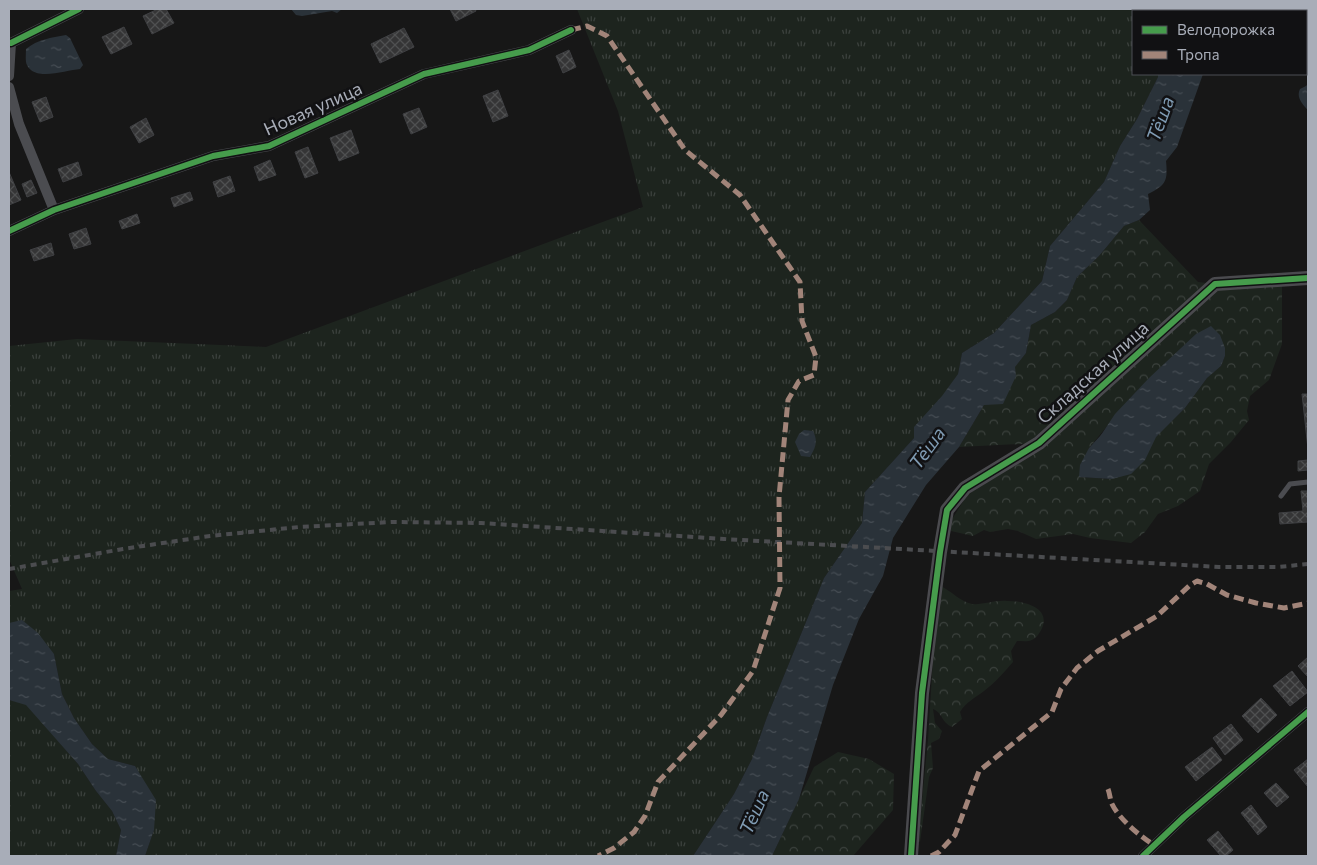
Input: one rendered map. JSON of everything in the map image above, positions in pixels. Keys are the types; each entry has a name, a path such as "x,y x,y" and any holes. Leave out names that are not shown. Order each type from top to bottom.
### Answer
{"street":[{"path":"9,76 10,43 80,9"},
{"name":"Новая улица","path":"9,231 54,210 213,156 269,146 424,74 529,50 571,30"},
{"path":"9,88 19,124 54,210"},
{"name":"Складская улица","path":"911,856 922,693 947,510 965,488 1039,443 1215,284 1308,278"},
{"path":"1143,856 1184,817 1308,712"}],"lane":[{"path":"1281,496 1290,484 1308,482"}],"green space":[{"path":"577,9 1173,9 1132,10 1132,75 1158,75 1137,119 1120,146 1104,182 1050,246 1042,281 994,333 962,353 958,374 914,438 865,492 862,523 824,578 767,717 752,759 734,794 693,856 145,856 154,830 135,766 108,759 92,744 74,718 62,694 54,654 9,623 9,591 22,589 9,559 9,346 77,339 266,347 643,207 618,111"},
{"path":"1139,220 1198,282 1215,284 1039,443 959,447 984,405 1026,353 1031,325 1055,312 1067,300 1077,277 1099,256 1124,226"},
{"path":"1282,284 1282,344 1269,380 1250,396 1247,411 1249,420 1209,464 1200,491 1178,506 1158,514 1145,532 1131,543 1073,534 1036,539 1008,529 990,532 984,530 973,536 951,531 949,524 966,497 1213,290","holes":["1225,356 1221,366 1207,378 1185,408 1112,479 1079,477 1089,448 1131,397 1171,359"]},
{"path":"941,586 972,604 1015,601 1031,605 1042,613 1044,619 1043,626 1036,638 1028,641 1017,641 1011,651 1013,662 992,684 965,705 960,712 962,719 952,727 933,709 935,723 942,731 939,739 931,743 933,768 929,777 920,842 918,841 928,740 934,642"},
{"path":"9,700 26,704 78,764 112,811 121,830 116,856 9,856"},
{"path":"838,752 869,759 894,774 893,810 853,856 772,856 814,767"}],"water":[{"path":"291,9 342,9 337,13 332,11 302,16 296,15"},
{"path":"66,35 70,38 83,65 80,69 51,74 37,73 31,70 26,63 26,49 40,41"},
{"name":"Тёша","path":"1158,75 1203,75 1177,147 1166,161 1166,178 1159,188 1148,194 1150,210 1139,220 1124,226 1099,256 1077,277 1067,300 1055,312 1031,325 1026,353 1015,367 1016,376 1003,404 984,405 959,447 926,485 893,538 883,576 859,619 833,685 799,799 772,856 693,856 734,794 752,759 767,717 824,578 862,523 865,492 914,438 914,427 942,396 958,374 962,353 994,333 1042,281 1050,246 1104,182 1120,146 1137,119"},
{"path":"1308,84 1308,110 1299,98 1299,92 1300,89"},
{"path":"1211,326 1220,335 1225,348 1225,356 1221,366 1207,378 1185,408 1156,437 1145,460 1131,474 1112,479 1079,477 1080,465 1089,448 1101,435 1115,414 1149,378 1196,334"},
{"path":"804,430 813,431 816,441 810,457 801,456 795,442 799,434"},
{"path":"22,620 38,633 54,654 62,694 74,718 92,744 108,759 135,766 156,800 154,830 145,856 116,856 121,830 112,811 78,764 26,705 9,700 9,623"}],"building":[{"path":"158,9 166,9 174,23 152,34 143,16"},
{"path":"450,9 475,9 476,11 456,21"},
{"path":"124,27 132,44 111,54 102,37"},
{"path":"404,28 414,47 380,63 371,44"},
{"path":"569,50 576,67 563,73 556,56"},
{"path":"498,90 508,116 493,122 483,96"},
{"path":"46,97 53,117 40,122 32,102"},
{"path":"419,108 427,127 411,134 403,114"},
{"path":"146,118 154,135 139,143 130,127"},
{"path":"351,130 359,153 339,161 330,138"},
{"path":"308,147 318,173 305,178 295,152"},
{"path":"270,160 276,175 259,181 254,167"},
{"path":"78,162 82,175 63,182 58,169"},
{"path":"9,172 21,200 9,205"},
{"path":"230,176 235,191 218,197 213,182"},
{"path":"31,180 37,193 27,197 22,184"},
{"path":"190,192 193,200 174,207 171,198"},
{"path":"137,214 140,223 122,229 119,221"},
{"path":"86,228 91,244 74,249 69,234"},
{"path":"51,243 54,255 34,261 30,250"},
{"path":"1302,394 1308,394 1308,449"},
{"path":"1308,460 1308,470 1298,471 1298,461"},
{"path":"1301,491 1308,491 1308,522 1280,524 1279,513 1303,511"},
{"path":"1308,657 1308,677 1298,666"},
{"path":"1292,671 1308,692 1290,706 1273,686"},
{"path":"1261,698 1277,715 1258,733 1242,716"},
{"path":"1231,724 1243,740 1225,755 1213,738"},
{"path":"1212,747 1222,760 1196,781 1185,767"},
{"path":"1308,759 1308,787 1294,770"},
{"path":"1276,783 1289,797 1277,807 1264,793"},
{"path":"1251,805 1267,827 1258,835 1241,813"},
{"path":"1218,831 1233,850 1226,856 1221,856 1207,840"}],"railway":[{"path":"9,569 210,536 299,527 392,522 481,523 724,539 1219,567 1279,567 1308,564"}],"marked path":[{"path":"571,30 587,26 607,36 685,150 740,195 800,282 802,321 816,357 814,375 799,381 788,400 779,497 780,588 753,671 721,715 658,782 645,816 634,832 614,848 598,856"},
{"path":"931,856 939,852 955,835 979,771 1052,712 1061,689 1077,668 1098,651 1157,616 1189,586 1197,581 1207,584 1227,595 1284,608 1308,603"},
{"path":"1108,789 1115,810 1137,832 1154,845"}],"cycle path":[{"path":"9,43 79,9"},
{"path":"9,231 54,210 213,156 269,146 424,74 529,50 571,30"},
{"path":"911,856 922,693 947,510 965,488 1039,443 1215,284 1308,278"},
{"path":"1143,856 1184,817 1308,712"}]}
